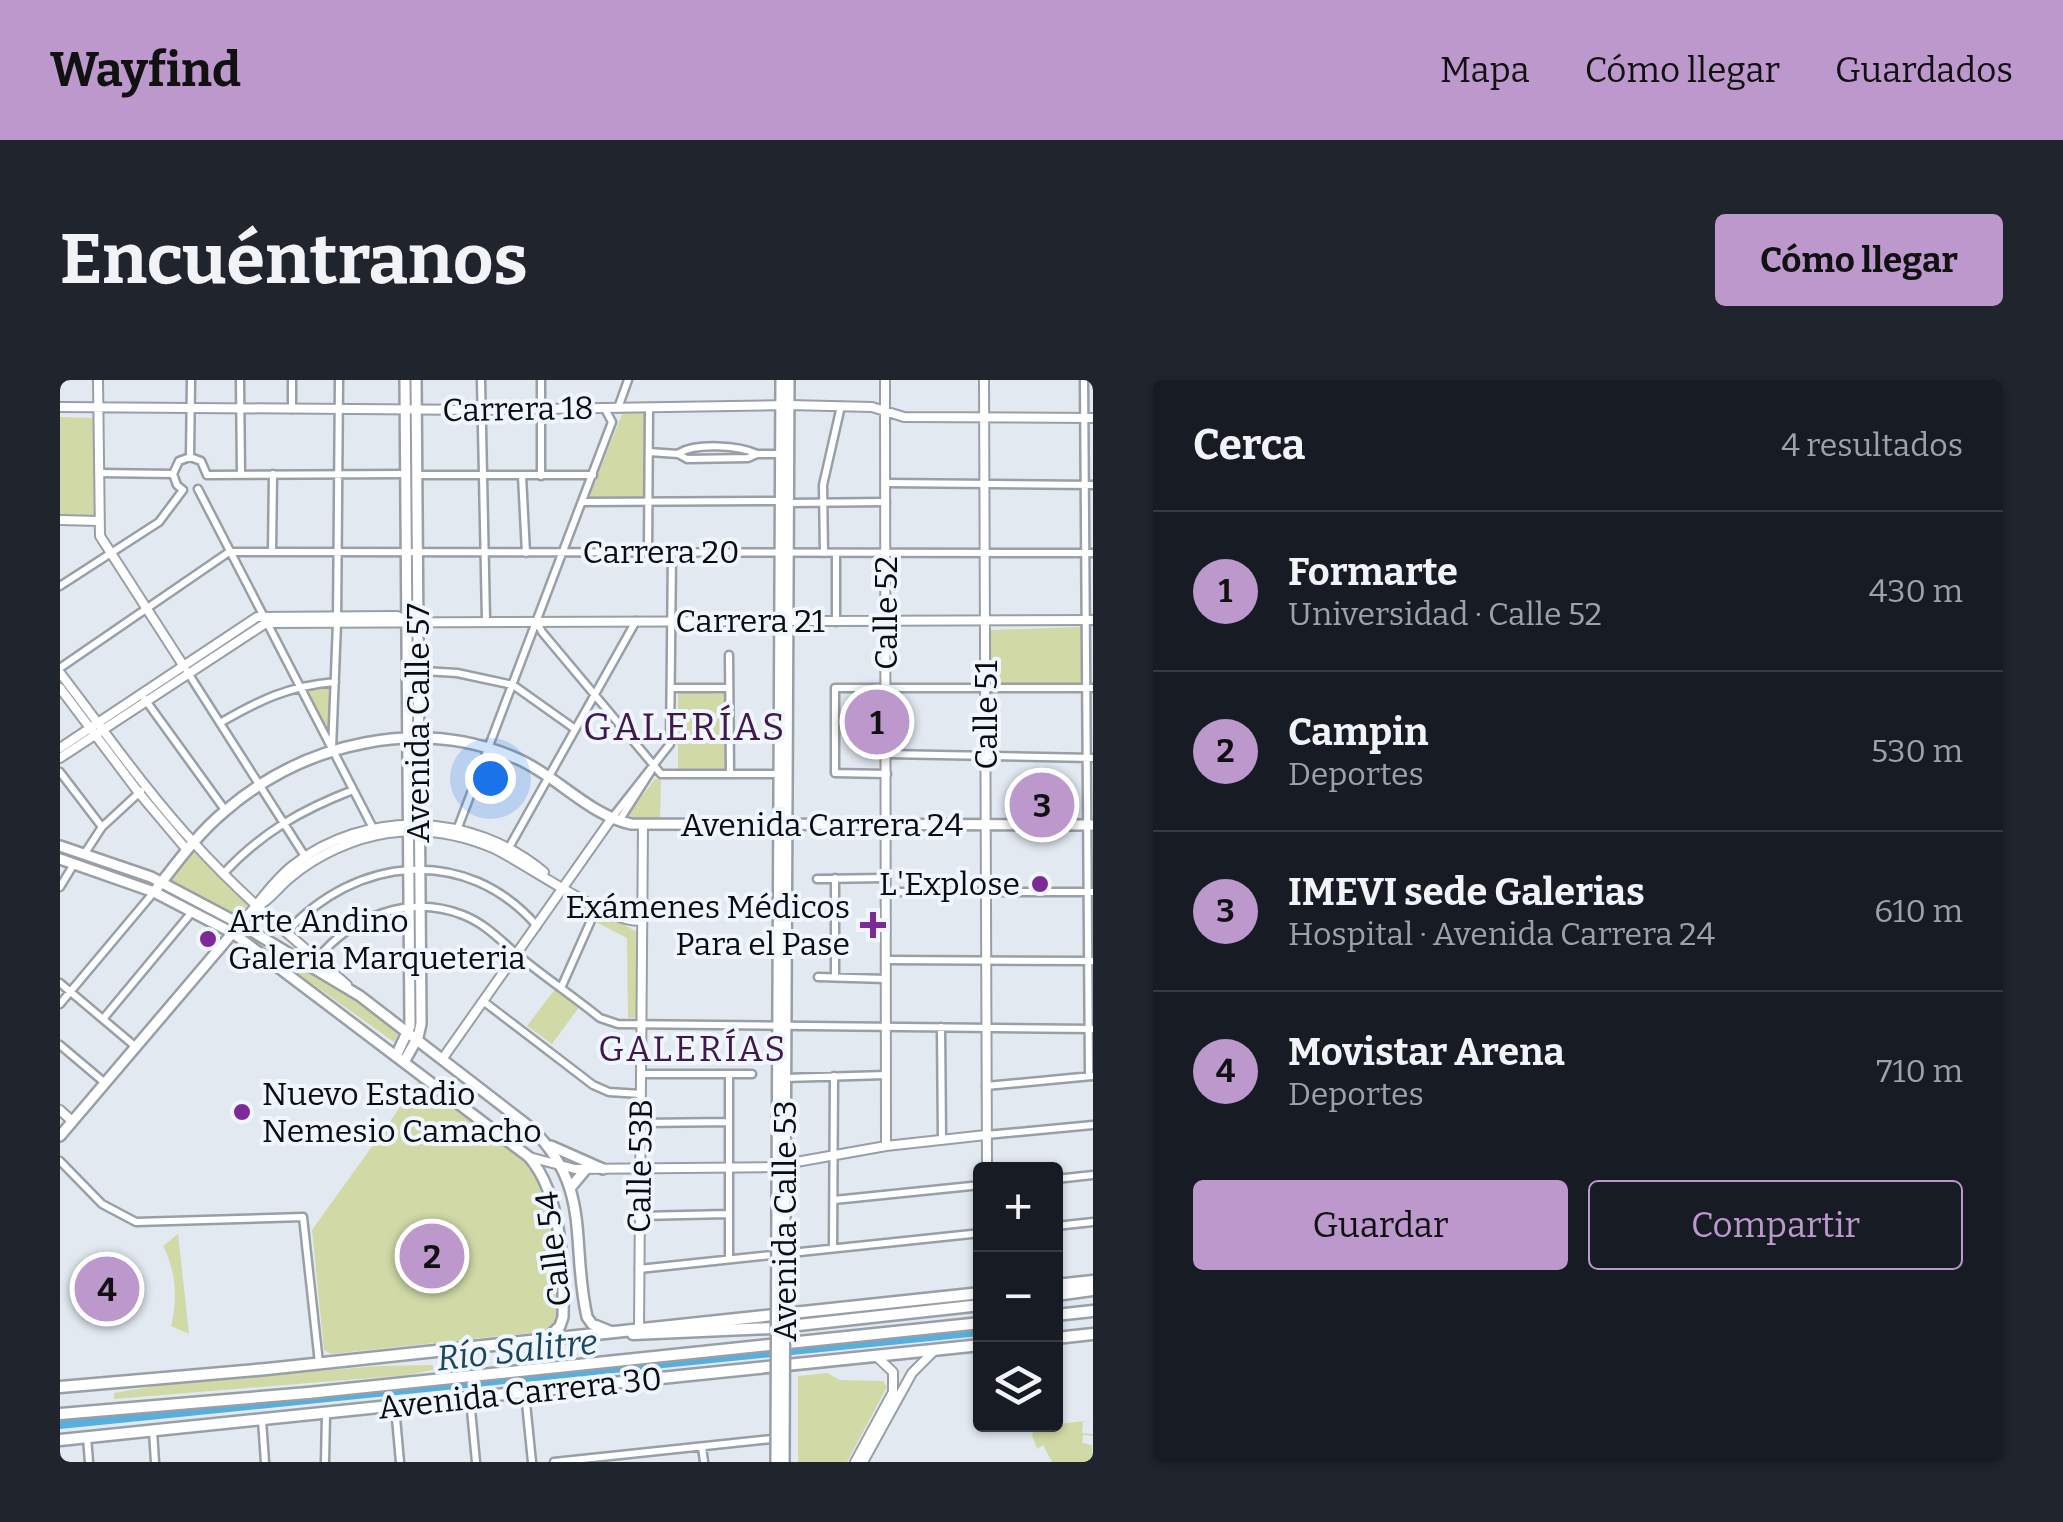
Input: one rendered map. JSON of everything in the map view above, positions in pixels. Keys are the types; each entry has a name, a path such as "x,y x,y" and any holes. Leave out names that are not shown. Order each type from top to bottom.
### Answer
{"highway":[{"path":"1063,1284 1093,1282"},
{"path":"1063,1294 1093,1290"},
{"name":"Avenida Carrera 30","path":"60,1387 545,1340 973,1293"},
{"name":"Avenida Carrera 30","path":"612,1332 771,1328 973,1306"},
{"path":"1063,1314 1093,1311"},
{"name":"Avenida Carrera 30","path":"60,1414 973,1324"},
{"path":"1063,1337 1093,1334"},
{"name":"Avenida Carrera 30","path":"60,1440 973,1346"},
{"path":"760,1367 772,1380 774,1462"}],"main road":[{"name":"Avenida Calle 57","path":"405,380 411,410"},
{"name":"Avenida Calle 57","path":"400,1059 421,1024 413,828 411,410 416,380"},
{"name":"Avenida Calle 53","path":"781,380 785,405 778,774 782,826"},
{"name":"Avenida Calle 53","path":"784,502 780,454 789,380"},
{"name":"Avenida Calle 53","path":"782,622 784,1462"},
{"path":"154,892 225,810 259,785 332,750 370,742 413,738 458,741 487,748 549,776 616,820"},
{"name":"Avenida Carrera 24","path":"616,820 643,825 1090,824"},
{"path":"60,846 162,882 360,996 550,1146 603,1169"},
{"path":"60,859 154,892 237,928 530,1157"},
{"path":"60,1136 237,928"},
{"name":"Avenida Calle 53","path":"781,1025 785,1078 781,1166"},
{"name":"Calle 54","path":"550,1146 571,1187 585,1312 592,1324 612,1332"},
{"name":"Calle 54","path":"530,1157 552,1195 559,1250 563,1317 560,1326 545,1340"},
{"path":"571,1187 586,1169"},
{"name":"Avenida Calle 53","path":"774,1462 781,1206"}],"street":[{"path":"98,380 100,536 307,860"},
{"path":"190,457 191,380"},
{"path":"240,380 240,474"},
{"path":"292,380 292,409"},
{"path":"332,750 339,380"},
{"path":"481,380 486,620"},
{"path":"540,380 541,476"},
{"path":"618,408 628,380"},
{"name":"Calle 52","path":"885,380 886,1146"},
{"name":"Calle 51","path":"984,380 986,1162"},
{"path":"986,1086 1091,1076 1089,418 1084,380"},
{"name":"Carrera 18","path":"60,408 482,410 785,405 872,407 899,417 1089,418"},
{"path":"824,553 823,485 841,406"},
{"path":"648,553 649,407"},
{"path":"456,832 612,422 612,415 604,408"},
{"path":"649,452 688,458 780,454"},
{"path":"190,457 177,463 173,474 183,490 198,489"},
{"path":"190,457 204,464 207,475 198,489"},
{"path":"99,473 173,474"},
{"path":"272,474 272,552"},
{"path":"207,475 592,475"},
{"path":"522,476 526,553"},
{"path":"886,483 1089,485"},
{"path":"198,489 375,832"},
{"path":"60,586 160,522 183,490"},
{"path":"582,502 886,502"},
{"path":"60,520 99,521"},
{"path":"229,552 60,671 142,790 190,846 360,996"},
{"name":"Carrera 20","path":"229,552 1089,553"},
{"path":"443,1058 562,888 670,744 672,553"},
{"path":"836,553 836,622"},
{"name":"Carrera 21","path":"264,619 397,616 412,620 1089,620"},
{"path":"60,748 264,619"},
{"path":"537,620 542,632 661,774 778,774"},
{"path":"507,850 636,621"},
{"path":"729,656 730,774"},
{"path":"412,670 476,676 513,685 575,729"},
{"path":"220,723 255,702 298,685 335,682"},
{"path":"60,688 96,728"},
{"path":"671,688 729,688"},
{"path":"887,774 835,773 835,688 1090,688"},
{"path":"144,697 225,810"},
{"path":"60,758 96,728"},
{"path":"887,754 1090,758"},
{"path":"60,772 102,828"},
{"path":"85,853 102,828 142,790"},
{"path":"223,874 251,845 282,822 353,790"},
{"name":"Calle 53B","path":"639,1328 643,825"},
{"path":"237,928 307,860 375,832 413,828 456,832 507,850 597,907 631,923 642,920"},
{"path":"60,886 75,863"},
{"path":"286,934 332,893 370,877 414,870 458,874 494,888 537,926"},
{"path":"836,878 836,976"},
{"path":"817,879 887,878"},
{"path":"60,1004 154,892"},
{"path":"886,892 1090,892"},
{"path":"561,988 597,907"},
{"path":"317,959 328,944 358,922 392,910 442,909 484,925 561,988 609,1021 1091,1028"},
{"path":"103,1019 193,910"},
{"path":"886,960 1090,961"},
{"path":"818,977 886,979"},
{"path":"60,983 136,1047"},
{"path":"483,1002 594,1085 609,1092 641,1094"},
{"path":"941,1028 942,1139"},
{"path":"60,1045 105,1083"},
{"path":"641,1074 752,1074"},
{"path":"728,1260 729,1074"},
{"path":"785,1078 886,1075"},
{"path":"834,1076 834,1248"},
{"path":"60,1110 72,1121"},
{"path":"641,1123 729,1122"},
{"path":"530,1157 586,1169 781,1166 886,1146 1093,1124"},
{"path":"60,1161 102,1204 136,1222 303,1217 318,1363"},
{"path":"1063,1177 1093,1175"},
{"path":"834,1200 973,1186"},
{"path":"640,1216 728,1214"},
{"path":"1063,1225 1093,1222"},
{"path":"639,1269 973,1233"},
{"path":"859,1462 912,1373 937,1349"},
{"path":"859,1462 895,1388 894,1372 876,1356"},
{"path":"524,1393 532,1462"},
{"path":"470,1398 476,1462"},
{"path":"395,1406 400,1462"},
{"path":"326,1414 326,1462"},
{"path":"262,1420 265,1462"},
{"path":"152,1430 155,1462"},
{"path":"87,1437 89,1462"},
{"path":"554,1462 772,1439"},
{"path":"702,1447 704,1462"}],"green space":[{"path":"624,409 643,409 646,414 645,498 592,499 590,495"},
{"path":"60,417 94,418 94,515 60,515"},
{"path":"1082,627 1082,684 989,685 990,630"},
{"path":"332,686 331,737 304,688"},
{"path":"680,691 726,694 725,771 678,770"},
{"path":"655,779 661,779 660,819 633,819 628,814"},
{"path":"193,851 249,904 239,918 170,882"},
{"path":"601,912 639,933 638,1017 628,1018 627,938 596,922"},
{"path":"247,932 339,987 399,1033 394,1042 244,935"},
{"path":"555,989 579,1007 552,1044 527,1026"},
{"path":"419,1081 502,1142 540,1180 553,1230 557,1326 548,1331 331,1354 324,1350 312,1230"},
{"path":"178,1234 189,1334 171,1326 175,1285 163,1246"},
{"path":"433,1365 433,1370 407,1375 114,1399 114,1393 161,1385 378,1366"},
{"path":"827,1373 840,1380 883,1381 887,1387 847,1462 798,1462 798,1376"},
{"path":"1093,1420 1083,1422 1082,1433 1093,1436 1083,1435 1082,1443 1092,1445 1093,1462 1052,1462 1043,1445 1037,1449 1033,1432 1063,1432 1063,1423"}],"water":[{"path":"973,1329 973,1337 60,1429 60,1418"}],"place":[{"name":"Formarte","path":"877,722"},
{"name":"IMEVI sede Galerias","path":"1042,805"},
{"name":"L'Explose","path":"1040,884"},
{"name":"Exámenes Médicos Para el Pase","path":"873,925"},
{"name":"Arte Andino Galeria Marqueteria","path":"208,939"},
{"name":"Nuevo Estadio Nemesio Camacho","path":"242,1112"},
{"name":"Campin","path":"432,1256"},
{"name":"Movistar Arena","path":"107,1289"}],"district":[{"name":"GALERÍAS","path":"685,727"},
{"name":"GALERÍAS","path":"693,1049"}],"water label":[{"name":"Río Salitre","path":"517,1350"}]}
